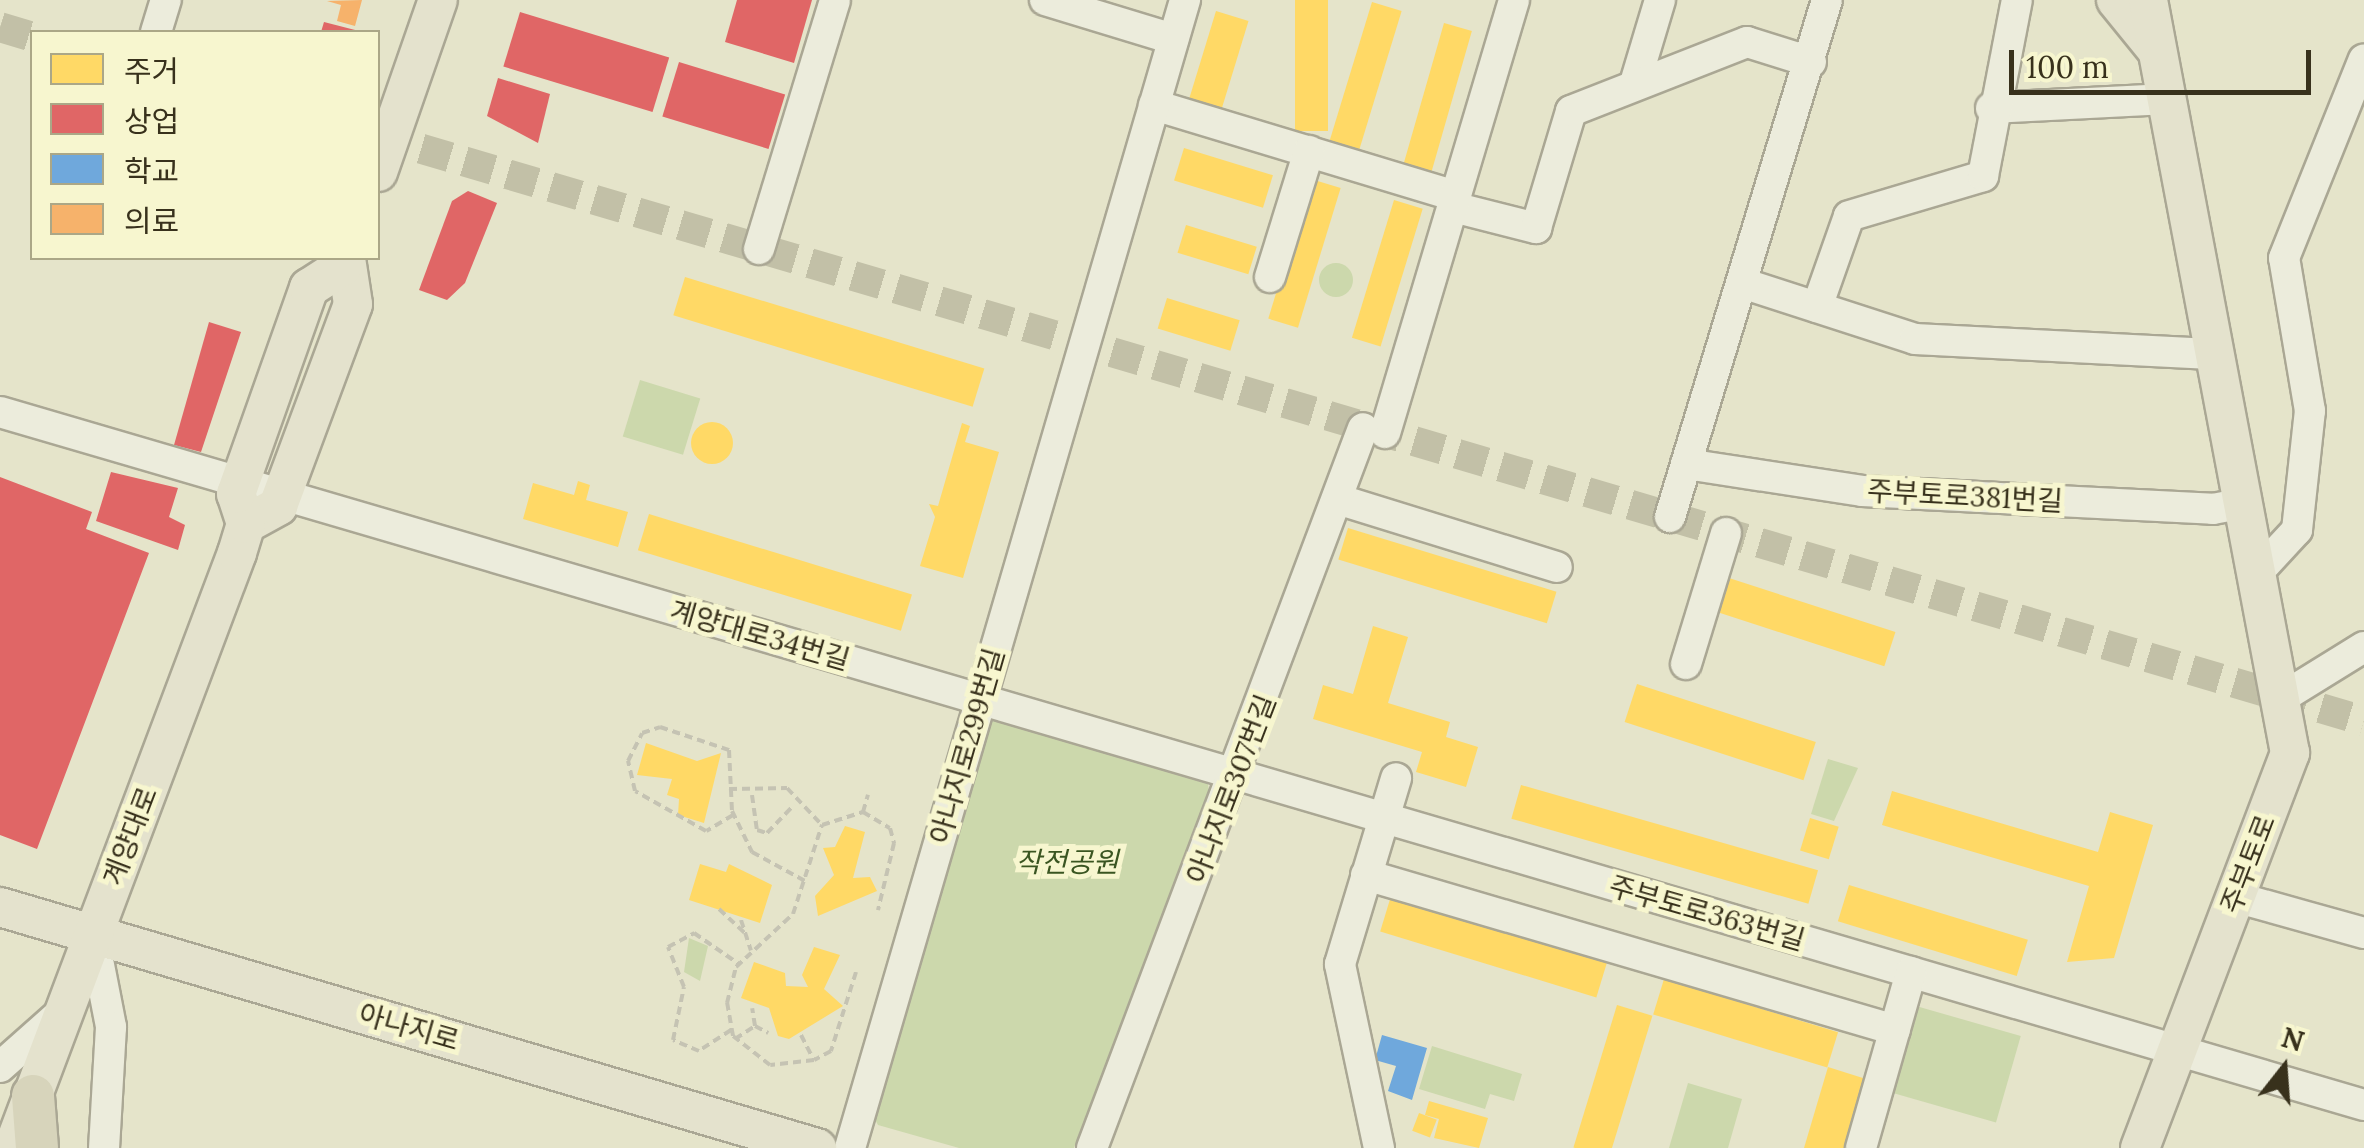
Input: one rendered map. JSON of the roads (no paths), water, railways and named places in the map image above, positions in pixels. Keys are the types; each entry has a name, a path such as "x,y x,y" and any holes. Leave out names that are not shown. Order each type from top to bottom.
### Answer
{"highway":[{"path":"0,1125 33,1096"},
{"path":"33,1096 37,1148"}],"main road":[{"path":"380,166 438,0"},
{"path":"2116,0 2158,52"},
{"name":"주부토로","path":"2140,1148 2290,753 2283,698 2148,0"},
{"name":"계양대로","path":"13,1148 246,524 240,483 309,288 344,262 352,304 281,495 246,524"},
{"name":"아나지로","path":"0,907 817,1148"}],"street":[{"path":"157,30 166,0"},
{"path":"759,249 835,0"},
{"path":"1044,0 1173,39"},
{"name":"아나지로299번길","path":"850,1148 1184,0"},
{"name":"아나지로307번길","path":"1092,1148 1238,775 1337,499 1374,430 1454,202 1514,0"},
{"path":"1636,80 1660,0"},
{"path":"1670,517 1827,0"},
{"path":"1817,307 1850,216 1983,176 1991,108 2017,0"},
{"path":"1154,105 1536,228 1571,111 1636,80 1747,42 1811,62"},
{"path":"2258,571 2297,530 2310,411 2284,258 2364,59"},
{"path":"1991,108 2167,99"},
{"path":"1270,278 1309,152"},
{"path":"1742,283 1915,339 2216,354"},
{"name":"계양대로34번길","path":"0,412 1238,775"},
{"name":"주부토로381번길","path":"1686,464 1862,491 2213,510 2246,503"},
{"path":"1337,499 1558,567"},
{"path":"1686,664 1726,534"},
{"path":"2283,698 2364,647"},
{"name":"주부토로363번길","path":"1238,775 2364,1105"},
{"path":"1380,1148 1340,964 1396,778"},
{"path":"1366,874 1895,1030"},
{"path":"2235,897 2364,933"},
{"path":"93,934 112,1027 104,1148"},
{"path":"1861,1148 1912,972"},
{"path":"0,1067 66,1009"}],"tunnel":[{"path":"0,27 30,36"},
{"path":"380,137 2364,721"}],"park label":[{"name":"작전공원","path":"1067,862"}]}
